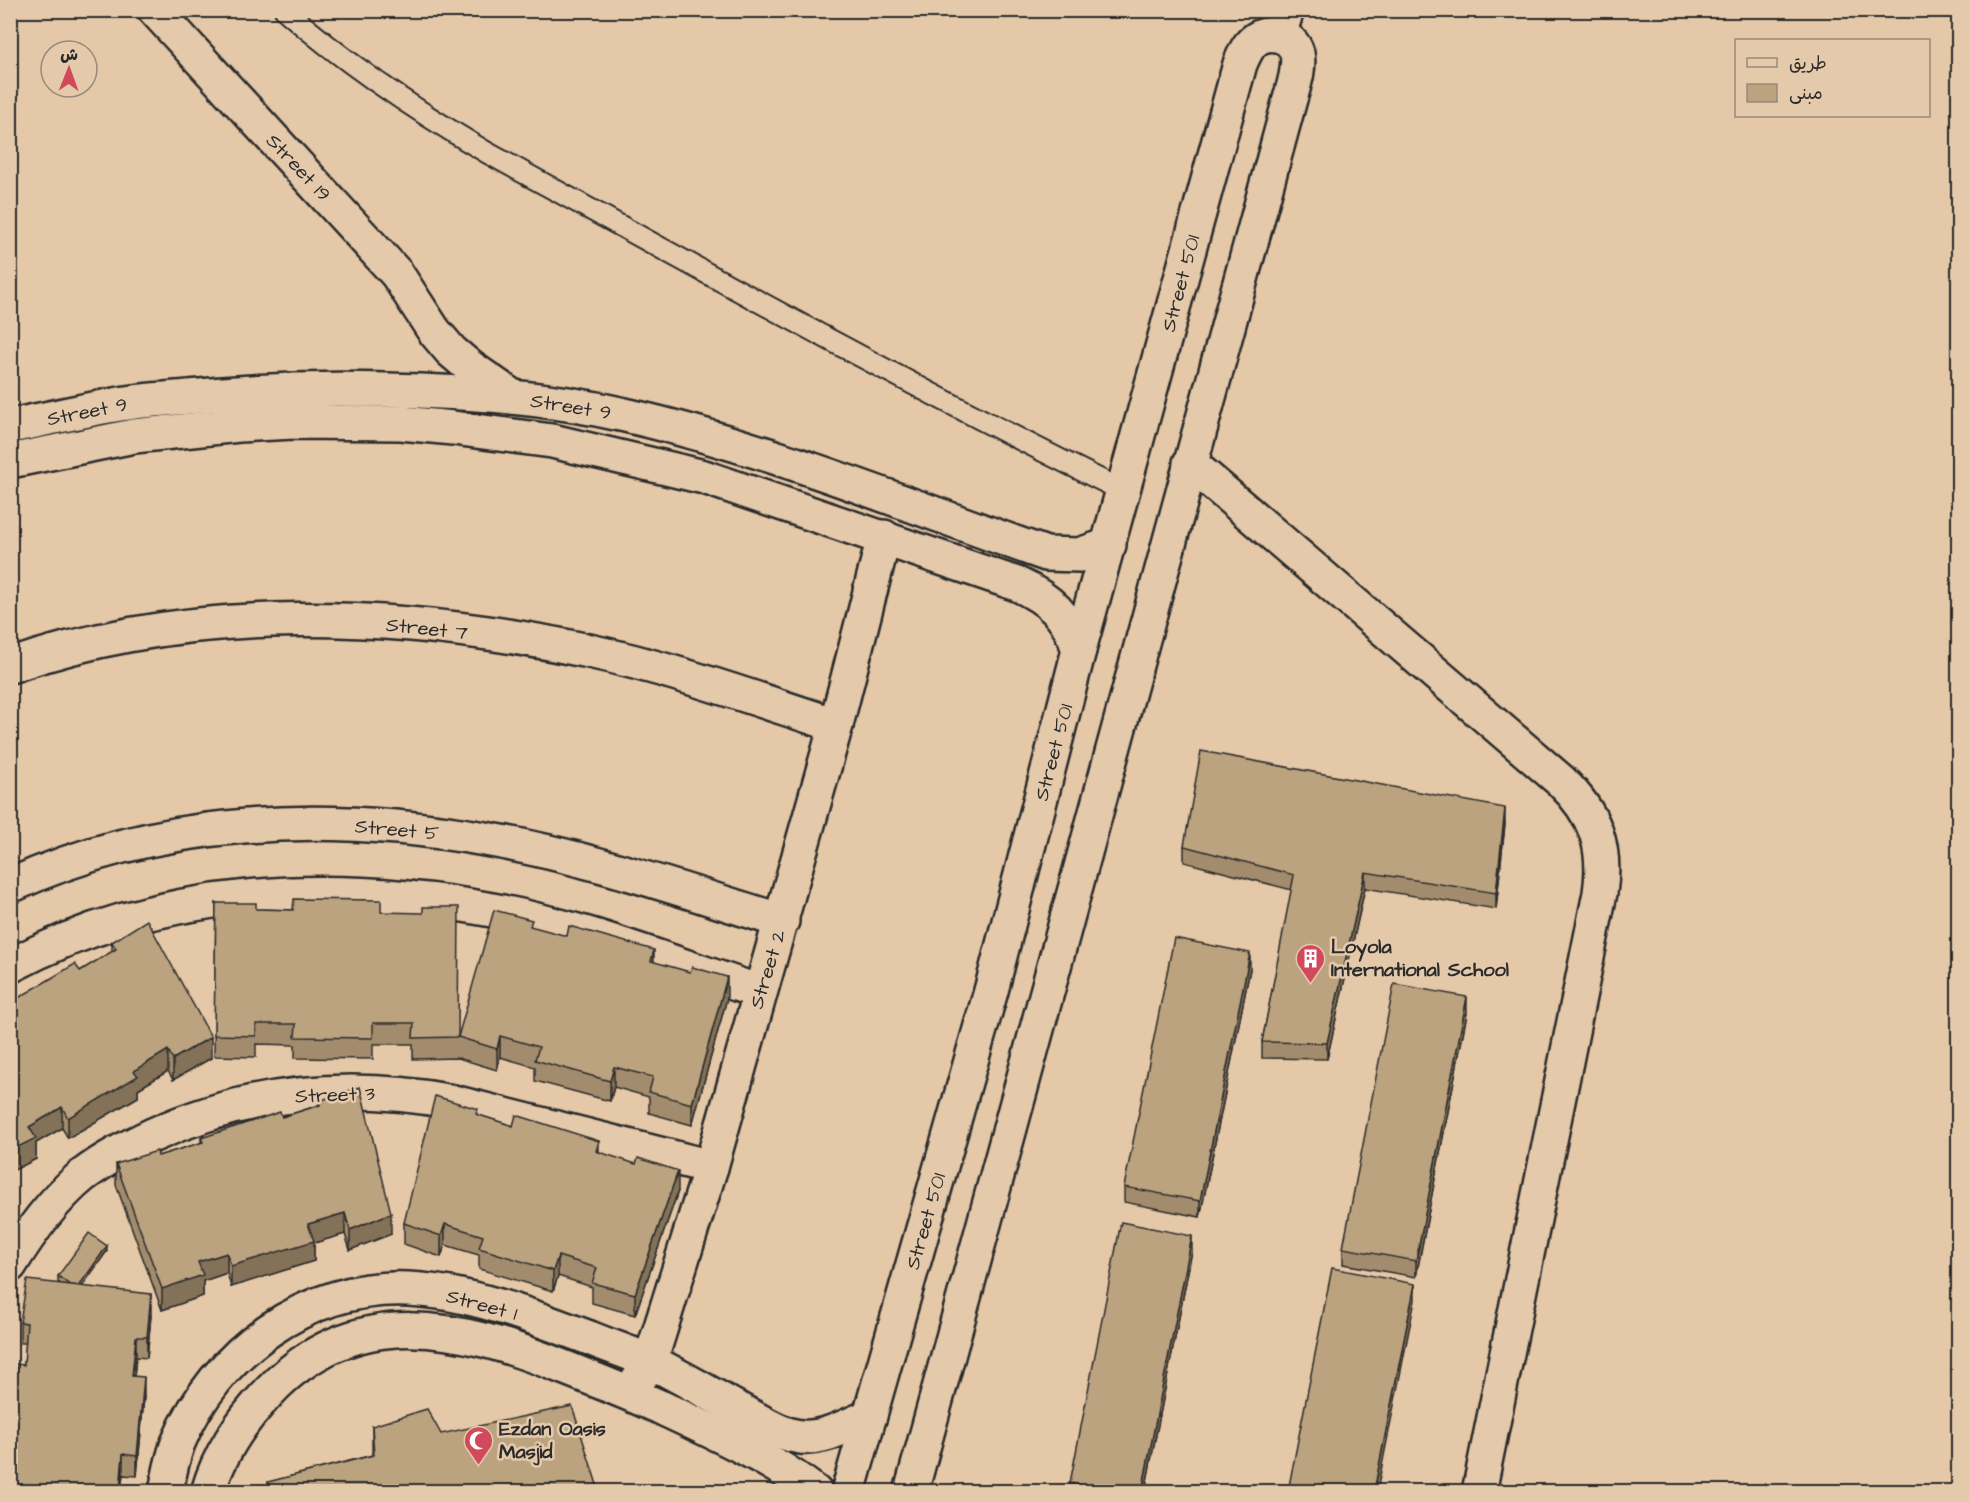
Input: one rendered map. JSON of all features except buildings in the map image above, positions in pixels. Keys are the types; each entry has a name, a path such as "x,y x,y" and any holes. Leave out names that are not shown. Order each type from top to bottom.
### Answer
{"street":[{"name":"Street 19","path":"155,10 398,274 434,331 451,351 514,397"},
{"name":"Street 501","path":"848,1491 991,991 1079,650 1240,64 1254,40 1283,23 1296,52 1298,62 1296,78 911,1491"},
{"path":"427,426 434,331"},
{"name":"Street 9","path":"10,426 122,403 239,392 306,389 430,391 514,397 624,414 729,443 822,472 1046,554 1079,555 1109,545"},
{"name":"Street 9","path":"10,461 134,436 293,422 400,423 552,441 704,477 884,537 1032,590 1057,609 1074,635 1079,650"},
{"path":"1190,463 1561,781 1576,795 1597,831 1602,852 1603,872 1600,892 1479,1491"},
{"name":"Street 2","path":"630,1394 650,1362 711,1167 836,725 884,537"},
{"name":"Street 7","path":"10,666 89,645 189,627 247,622 353,620 475,633 590,652 694,680 836,725"},
{"name":"Street 5","path":"10,886 63,863 103,851 197,831 277,824 374,824 486,839 560,855 782,921"},
{"path":"10,966 73,937 144,914 232,898 357,893 400,896 492,910 541,921 760,992"},
{"name":"Street 3","path":"10,1264 39,1221 68,1190 101,1162 183,1121 266,1099 318,1092 359,1091 416,1095 453,1102 711,1167"},
{"name":"Street 1","path":"166,1491 178,1443 204,1396 228,1365 255,1339 308,1307 340,1296 392,1289 446,1293 550,1323 650,1362 767,1425 799,1437 826,1435 870,1416"},
{"name":"Street 1","path":"208,1491 216,1467 238,1429 275,1386 314,1355 332,1346 370,1333 392,1330 431,1330 487,1340 519,1350 630,1394 735,1443 782,1469 815,1491"}],"lane":[{"path":"285,10 314,36 369,78 486,152 869,361 1123,491"}],"place":[{"name":"Loyola International School","path":"1310,984"},
{"name":"Ezdan Oasis Masjid","path":"478,1466"}]}
